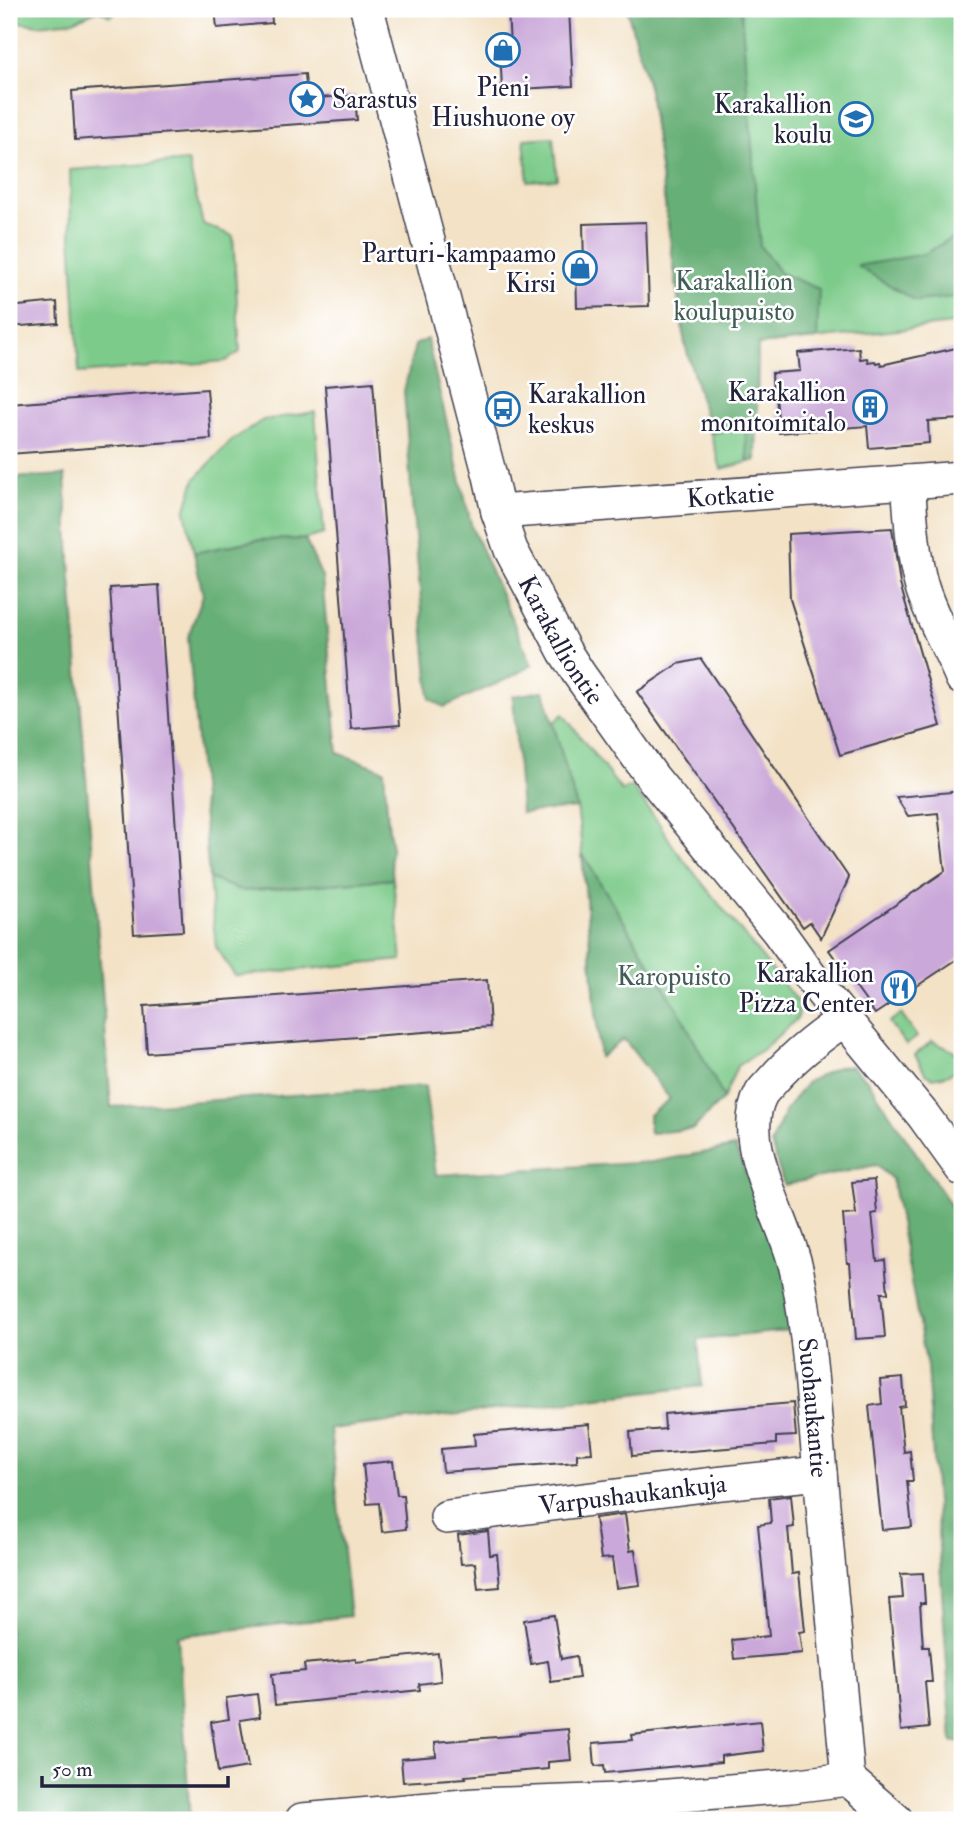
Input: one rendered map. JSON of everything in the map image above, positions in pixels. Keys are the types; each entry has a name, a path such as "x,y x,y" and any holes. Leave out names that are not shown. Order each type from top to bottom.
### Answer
{"street":[{"name":"Karakalliontie","path":"367,9 511,550 565,652 653,778 778,931 821,991 923,1115 962,1169"},
{"name":"Kotkatie","path":"499,512 962,478"},
{"path":"908,482 922,585 962,678"},
{"name":"Suohaukantie","path":"845,1019 814,1040 780,1072 761,1094 753,1120 755,1145 762,1171 796,1268 811,1374 848,1779"},
{"name":"Varpushaukankuja","path":"447,1517 713,1483 820,1473"},
{"path":"302,1820 476,1805 619,1800 848,1779 896,1820"}],"green space":[{"path":"9,9 122,9 110,16 99,10 73,21 39,25 9,21"},
{"path":"627,9 962,9 962,323 758,345 756,460 721,469 685,344 649,90"},
{"name":"Karakallion koulupuisto","path":"627,9 741,9 760,246 780,273 819,289 817,339 758,345 756,460 748,462 745,429 710,433 685,344 649,90"},
{"path":"553,137 557,179 528,181 524,139"},
{"path":"188,161 203,224 233,236 240,352 226,361 79,373 70,170"},
{"path":"962,232 962,296 916,301 857,266 924,254"},
{"path":"427,339 472,528 532,665 444,707 430,699 404,391 415,345"},
{"path":"315,412 324,534 305,539 257,540 194,553 185,511 195,479 231,441 263,420"},
{"path":"65,475 111,1107 425,1086 436,1175 652,1162 735,1147 790,1276 794,1330 698,1340 702,1386 330,1429 350,1616 178,1636 190,1820 9,1820 9,478"},
{"path":"305,539 322,577 338,753 384,770 393,879 241,891 209,878 188,637 203,595 194,553 257,540"},
{"path":"544,691 577,808 521,813 513,696"},
{"name":"Karopuisto","path":"563,714 622,791 632,787 675,849 800,1005 798,1018 763,1049 737,1066 724,1098 693,1129 650,1133 649,1115 670,1099 624,1039 600,1057 577,808 553,723"},
{"path":"582,853 679,1011 724,1098 693,1129 650,1133 649,1115 670,1099 624,1039 600,1057"},
{"path":"209,878 241,891 393,879 402,960 235,976 216,947"},
{"path":"901,1014 917,1037 906,1045 889,1022"},
{"path":"932,1041 960,1054 953,1072 933,1078 926,1074 915,1055"},
{"path":"851,1066 868,1081 962,1222 962,1741 952,1742 927,1367 892,1179 876,1165 784,1185 771,1144 785,1111 807,1082 837,1067"}],"building":[{"path":"215,9 271,9 272,23 217,28"},
{"path":"569,9 573,86 502,90 500,47 510,46 508,10"},
{"path":"305,74 307,99 355,95 357,120 75,140 72,91"},
{"path":"646,222 649,306 577,308 576,265 584,265 583,224"},
{"path":"57,302 58,323 9,327 9,307"},
{"name":"Karakallion monitoimitalo","path":"859,348 860,359 867,358 868,362 880,362 881,365 956,348 957,365 961,365 962,419 928,421 929,443 869,448 867,426 779,433 772,373 800,371 798,353"},
{"path":"373,382 400,725 351,729 325,386"},
{"path":"207,389 211,439 9,454 9,404"},
{"path":"892,528 900,584 941,726 840,755 790,599 788,534"},
{"path":"159,585 183,931 134,934 110,588"},
{"path":"701,659 849,878 821,938 810,922 803,927 637,692 678,664"},
{"path":"962,791 962,956 875,1014 829,950 945,871 938,813 908,816 896,797"},
{"path":"487,980 490,1027 147,1053 144,1006"},
{"path":"874,1180 877,1213 872,1214 877,1261 885,1260 888,1293 881,1293 885,1337 856,1339 843,1215 856,1214 852,1182"},
{"path":"903,1378 905,1406 899,1407 904,1452 910,1451 913,1481 907,1481 912,1527 882,1530 869,1406 882,1404 880,1380"},
{"path":"793,1403 796,1436 776,1437 776,1444 632,1456 630,1432 665,1429 664,1414"},
{"path":"589,1424 592,1453 577,1454 577,1462 443,1472 441,1449 475,1446 474,1434"},
{"path":"393,1461 397,1495 403,1495 406,1529 382,1532 379,1503 367,1504 363,1464"},
{"path":"791,1495 794,1527 788,1528 792,1574 799,1573 805,1631 799,1632 802,1653 734,1659 732,1640 769,1636 758,1525 771,1523 769,1498"},
{"path":"625,1514 630,1551 635,1550 640,1585 616,1588 612,1558 601,1559 595,1518"},
{"path":"488,1531 490,1555 497,1554 500,1587 478,1589 475,1563 461,1564 458,1535"},
{"path":"923,1573 925,1603 920,1603 923,1647 929,1647 932,1682 925,1682 929,1728 901,1731 889,1599 903,1598 901,1574"},
{"path":"554,1615 561,1659 576,1656 579,1678 551,1682 548,1661 531,1664 524,1620"},
{"path":"438,1653 441,1681 419,1684 420,1690 275,1705 272,1674 305,1671 304,1664 356,1659 356,1662"},
{"path":"257,1694 260,1717 240,1720 248,1767 218,1772 211,1722 229,1719 226,1698"},
{"path":"760,1721 763,1751 721,1756 721,1762 605,1773 604,1765 595,1766 593,1743 633,1740 632,1735"},
{"path":"568,1729 571,1760 548,1762 548,1769 403,1782 401,1759 436,1756 435,1742"}],"place":[{"name":"Pieni Hiushuone oy","path":"503,50"},
{"name":"Sarastus","path":"307,99"},
{"name":"Karakallion koulu","path":"856,119"},
{"name":"Parturi-kampaamo Kirsi","path":"580,268"},
{"name":"Karakallion monitoimitalo","path":"870,407"},
{"name":"Karakallion keskus","path":"503,409"},
{"name":"Karakallion Pizza Center","path":"899,988"}]}
